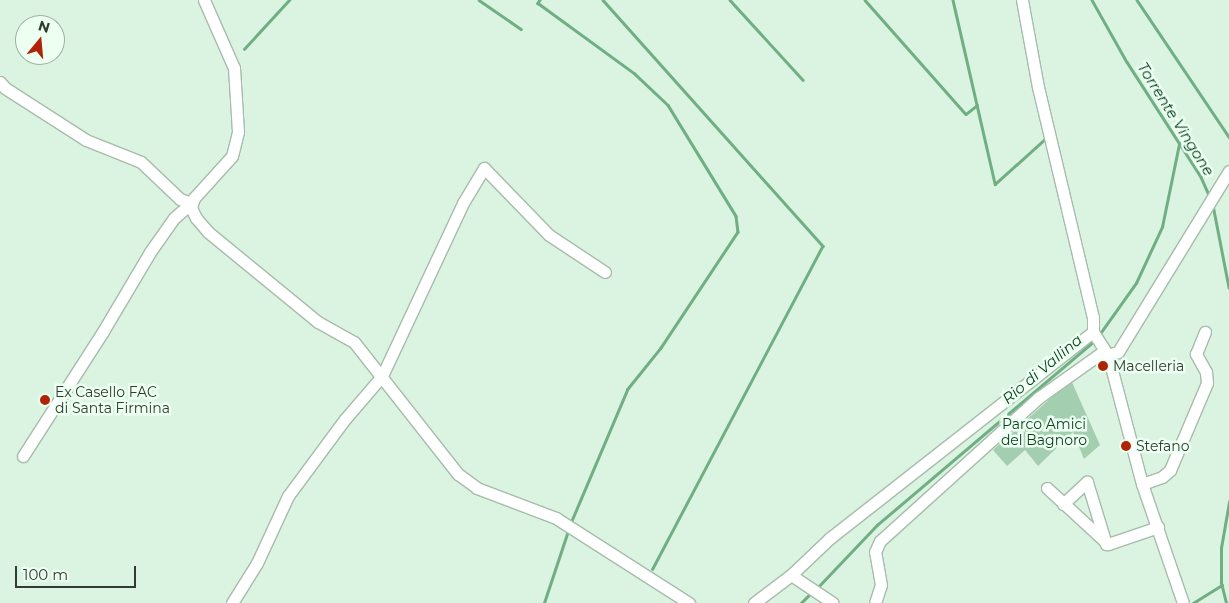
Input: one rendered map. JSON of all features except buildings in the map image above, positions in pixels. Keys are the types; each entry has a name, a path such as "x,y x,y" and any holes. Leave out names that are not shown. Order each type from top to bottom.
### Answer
{"street":[{"path":"23,456 102,333 150,252 174,218 191,203 232,156 238,132 234,68 204,0"},
{"path":"1022,0 1038,87 1101,342 1142,484 1183,603"},
{"path":"0,82 5,88 86,140 141,162 180,198 191,203"},
{"path":"232,603 257,564 288,496 345,419 382,376 463,204 484,168 549,235 605,272"},
{"path":"1101,342 1118,352 1229,171"},
{"path":"191,203 192,213 208,232 318,322 354,342 458,474 477,488 570,526 689,603"},
{"path":"1142,484 1162,478 1170,470 1207,383 1206,372 1196,354 1205,332"},
{"path":"754,603 791,575 830,538 1101,342"},
{"path":"875,603 881,585 876,552 880,541 1101,342"},
{"path":"1063,504 1087,482 1106,544"},
{"path":"1047,488 1106,544"},
{"path":"1106,544 1158,527"},
{"path":"791,575 833,603"}],"green space":[{"name":"Parco Amici del Bagnoro","path":"1071,380 1100,445 1084,459 1073,432 1038,466 1025,450 1007,466 993,450"}],"waterway":[{"path":"244,49 289,0"},
{"path":"479,0 521,29"},
{"path":"540,0 538,3 634,73 668,105 736,216 738,232 661,348 628,389 571,523"},
{"path":"603,0 823,246 653,569"},
{"path":"730,0 803,80"},
{"path":"865,0 966,114 977,105"},
{"path":"953,0 995,184 1046,138"},
{"name":"Torrente Vingone","path":"1092,0 1127,62 1201,177 1209,195"},
{"path":"1137,0 1229,137"},
{"name":"Rio di Vallina","path":"1099,335 1136,283 1162,227 1179,144"},
{"name":"Torrente Vingone","path":"1213,205 1229,287"},
{"name":"Rio di Vallina","path":"817,588 877,525 1094,341"},
{"name":"Torrente Vingone","path":"1226,603 1221,583 1221,548 1229,502"},
{"path":"544,603 568,531"},
{"path":"1193,603 1222,585"},
{"name":"Rio di Vallina","path":"801,603 811,593"}],"place":[{"name":"Macelleria","path":"1103,366"},
{"name":"Ex Casello FAC di Santa Firmina","path":"45,400"},
{"name":"Stefano","path":"1126,446"}]}
